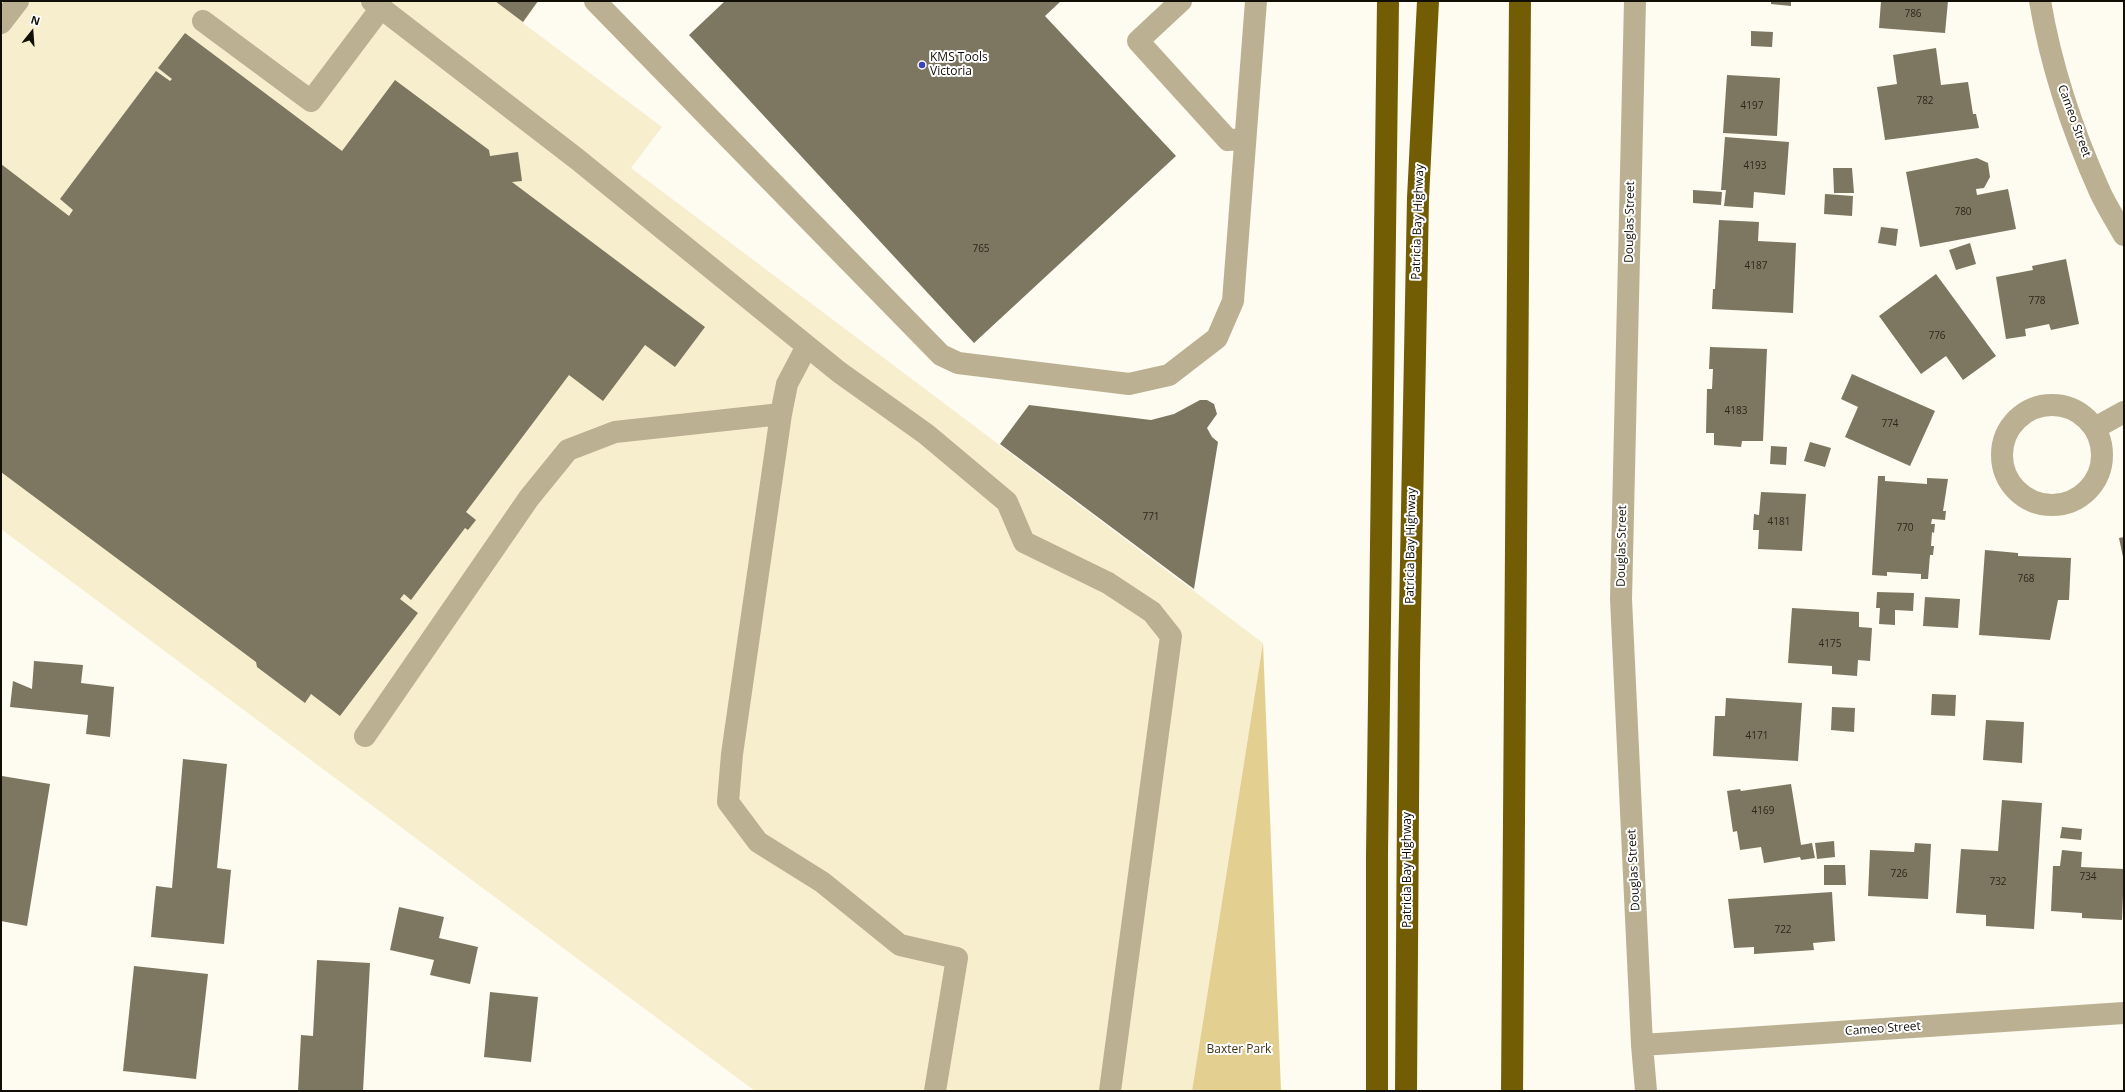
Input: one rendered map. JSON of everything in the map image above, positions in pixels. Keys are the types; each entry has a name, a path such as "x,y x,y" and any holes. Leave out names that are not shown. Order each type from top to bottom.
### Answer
{"highway":[{"path":"1377,1091 1377,862 1388,1"},
{"name":"Patricia Bay Highway","path":"1406,1091 1409,665 1418,198 1428,1"},
{"path":"1512,1091 1520,1"}],"street":[{"path":"1,22 18,1"},
{"path":"595,1 941,355 958,363 1129,384 1169,375 1216,338 1233,301 1256,1"},
{"path":"1181,1 1138,41 1228,140 1246,138"},
{"name":"Douglas Street","path":"1635,1 1621,599 1642,1045 1646,1091"},
{"name":"Cameo Street","path":"2040,1 2047,42 2071,116 2100,193 2124,234"},
{"path":"203,21 311,101 376,4 577,159 839,372 926,434 1008,502 1024,542 1108,583 1152,612 1171,636 1110,1091"},
{"path":"807,346 787,384 781,414 732,754 728,802 758,842 822,882 900,944 957,958 935,1091"},
{"path":"2060,405 2080,413 2095,428 2103,448 2101,469 2092,488 2076,501 2055,506 2034,503 2016,492 2005,474 2001,453 2007,433 2020,416 2039,406 2060,405"},
{"path":"2095,428 2124,412"},
{"path":"365,736 529,498 568,450 615,432 781,414"},
{"name":"Cameo Street","path":"1642,1045 2124,1013"}],"shaded area":[{"path":"1,1 539,1 523,23 662,127 631,168 1263,643 1192,1091 755,1091 1,529"}],"green space":[{"name":"Baxter Park","path":"1263,643 1281,1091 1192,1091"}],"building":[{"path":"495,1 538,1 523,22"},
{"path":"725,1 1061,1 1045,16 1176,156 974,343 689,35"},
{"path":"1771,1 1791,1 1791,6 1771,4"},
{"path":"1881,1 1948,1 1945,33 1879,28"},
{"path":"1751,31 1773,32 1772,47 1751,46"},
{"path":"185,33 342,151 395,80 489,150 490,156 518,152 522,181 512,182 705,327 675,367 645,345 603,401 569,375 466,512 476,520 468,530 465,528 411,600 404,594 400,599 418,613 340,716 311,694 305,703 257,667 256,662 1,472 1,164 69,216 73,210 60,199 156,71 170,81 172,79 158,68"},
{"path":"1936,48 1941,85 1968,82 1973,114 1976,114 1979,128 1885,140 1877,87 1897,84 1893,55"},
{"path":"1727,75 1780,78 1777,136 1723,133"},
{"path":"1725,137 1789,142 1785,195 1754,192 1753,208 1724,206 1726,190 1721,190"},
{"path":"1977,158 1988,163 1990,177 1984,188 1976,189 1977,195 2008,189 2016,229 1920,247 1906,172"},
{"path":"1833,168 1852,168 1854,193 1834,193"},
{"path":"1693,190 1722,192 1721,205 1693,203"},
{"path":"1825,194 1853,196 1852,216 1824,214"},
{"path":"1719,220 1759,222 1758,241 1796,243 1793,313 1712,309 1713,289 1715,289"},
{"path":"1881,227 1898,229 1896,246 1878,243"},
{"path":"1970,243 1976,264 1956,270 1949,250"},
{"path":"2066,259 2079,324 2051,330 2049,324 2025,329 2026,336 2006,339 1996,277 2033,270 2032,266"},
{"path":"1936,274 1996,356 1963,380 1946,356 1921,374 1879,316"},
{"path":"1710,347 1767,349 1763,441 1742,441 1741,447 1714,445 1714,433 1706,433 1707,389 1712,389 1713,369 1709,369"},
{"path":"1852,374 1935,411 1910,466 1845,437 1858,407 1841,399"},
{"path":"1200,400 1207,400 1214,404 1217,414 1207,428 1212,437 1218,442 1194,589 1000,444 1029,405 1151,420 1174,414"},
{"path":"1810,442 1831,448 1825,467 1804,461"},
{"path":"1771,446 1787,447 1786,465 1770,464"},
{"path":"1878,476 1885,476 1885,481 1927,484 1927,478 1948,479 1943,511 1946,511 1945,520 1932,519 1931,524 1935,524 1934,533 1932,532 1931,546 1934,546 1933,555 1930,555 1928,579 1921,579 1921,574 1887,572 1887,576 1872,575"},
{"path":"1761,492 1806,494 1802,551 1758,549 1759,530 1753,530 1754,514 1759,515"},
{"path":"2124,537 2124,557 2123,557 2119,538"},
{"path":"1985,550 2018,553 2018,556 2071,558 2069,600 2058,600 2050,640 1979,635"},
{"path":"1877,592 1914,593 1913,611 1895,610 1895,625 1879,624 1880,608 1876,608"},
{"path":"1925,597 1960,599 1958,628 1923,626"},
{"path":"1792,608 1859,612 1859,627 1872,628 1870,661 1858,660 1857,676 1832,674 1832,666 1788,663"},
{"path":"34,661 83,665 81,683 114,687 110,737 86,734 88,715 10,707 13,681 32,689"},
{"path":"1932,694 1956,695 1955,716 1931,715"},
{"path":"1726,698 1802,703 1798,761 1713,756 1715,716 1725,716"},
{"path":"1832,707 1855,708 1854,732 1831,730"},
{"path":"1986,720 2024,722 2022,763 1983,760"},
{"path":"183,759 227,764 217,868 231,870 224,944 151,937 156,886 172,888"},
{"path":"2,776 50,784 27,926 1,921"},
{"path":"1791,784 1801,845 1812,843 1815,858 1801,860 1800,857 1764,863 1761,847 1740,850 1737,831 1733,832 1727,791 1740,789 1741,791"},
{"path":"2002,800 2042,803 2034,929 1986,926 1986,915 1956,913 1961,849 1998,851"},
{"path":"2062,827 2082,829 2081,840 2060,838"},
{"path":"1834,841 1835,857 1817,859 1815,843"},
{"path":"1915,843 1931,844 1928,899 1868,896 1870,850 1914,852"},
{"path":"2062,850 2082,852 2081,867 2124,869 2122,920 2082,918 2082,913 2051,911 2053,866 2060,866"},
{"path":"1824,865 1845,865 1846,885 1824,885"},
{"path":"1832,892 1835,941 1813,943 1814,950 1754,954 1754,947 1734,948 1728,899"},
{"path":"399,907 444,917 439,938 478,947 470,984 430,975 434,960 390,950"},
{"path":"317,960 370,963 363,1091 298,1091 301,1035 313,1036"},
{"path":"134,966 208,974 196,1079 123,1071"},
{"path":"490,992 538,997 531,1062 484,1057"}],"place":[{"name":"KMS Tools Victoria","path":"922,65"}]}
